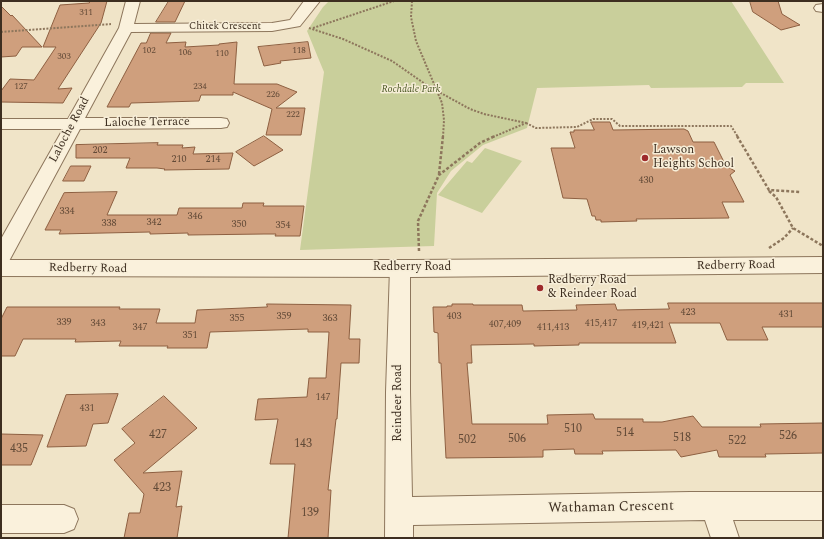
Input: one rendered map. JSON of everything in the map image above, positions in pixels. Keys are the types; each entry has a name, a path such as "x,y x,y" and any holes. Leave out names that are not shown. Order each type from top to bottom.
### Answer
{"street":[{"name":"Laloche Road","path":"1,258 127,25 133,1"},
{"name":"Chitek Crescent","path":"127,25 272,27 295,23 313,1"},
{"name":"Laloche Terrace","path":"1,124 222,123"},
{"name":"Redberry Road","path":"1,268 119,270 823,265"},
{"name":"Reindeer Road","path":"399,538 398,392 410,268"},
{"name":"Wathaman Crescent","path":"400,511 715,506 823,506"},
{"path":"715,506 725,538"},
{"path":"1,519 64,519"}],"path":[{"path":"312,29 394,1"},
{"path":"410,268 418,221 439,175 443,119 442,104 424,63 413,29 411,9 412,1"},
{"path":"1,32 41,28 127,25"},
{"path":"306,28 343,39 368,49 392,61 428,86 470,109 484,114 526,123 536,128 577,127 593,119 612,119 620,126 731,126 769,190 776,197 793,228 823,246"},
{"path":"439,175 480,143 526,123"},
{"path":"769,190 800,192"},
{"path":"768,248 784,238 793,228"}],"green space":[{"name":"Rochdale Park","path":"329,1 731,1 784,83 746,83 742,87 651,88 649,85 537,88 527,128 483,145 451,171 437,193 434,246 300,250 324,72 307,31 323,7"},
{"path":"485,148 522,161 482,213 438,195 467,161 472,163"}],"building":[{"path":"90,1 107,1 101,23 58,89 72,88 63,103 1,102 1,91 10,79 34,80 56,47 43,47 60,5 89,3"},
{"path":"169,1 185,1 175,22 156,22"},
{"path":"750,1 778,1 782,14 800,25 781,30 753,12"},
{"path":"1,6 11,16 12,15 42,47 22,47 16,56 1,57"},
{"path":"151,33 171,33 166,43 186,42 185,47 219,45 237,42 234,84 277,84 297,92 276,108 305,108 301,135 266,135 272,109 233,92 233,95 201,95 199,101 131,103 129,107 107,107 141,43 146,43"},
{"path":"308,42 311,58 280,61 281,63 264,66 258,47"},
{"path":"591,122 610,122 613,130 684,129 688,131 693,142 714,142 726,166 735,171 730,175 744,202 722,202 729,218 636,219 637,221 601,222 601,220 596,220 595,216 592,216 587,199 563,198 551,148 575,148 570,132 574,132 574,130 594,130"},
{"path":"264,136 283,150 254,166 236,152"},
{"path":"158,143 157,145 183,145 182,148 195,147 193,154 233,153 229,169 164,170 165,169 157,168 126,168 130,158 76,158 76,145"},
{"path":"71,166 91,166 84,181 63,181"},
{"path":"117,192 107,215 177,215 179,208 242,208 243,203 264,203 263,206 304,206 300,236 275,236 276,234 150,234 150,232 59,234 61,230 45,230 64,193"},
{"path":"668,303 823,303 823,327 762,327 768,340 727,340 720,323 669,323 676,343 579,343 579,345 534,346 534,344 471,345 472,363 467,363 472,424 548,424 547,415 593,414 595,419 643,419 643,422 662,422 693,416 702,427 761,427 760,424 823,423 823,453 765,454 766,457 719,457 717,450 681,457 676,450 602,451 603,454 575,454 574,449 543,450 543,457 446,458 441,363 439,363 438,333 434,332 433,307 447,307 452,306 452,304 522,305 523,311 577,310 576,305 615,304 617,310 669,309"},
{"path":"267,304 351,305 349,339 360,339 359,363 341,363 337,419 328,490 331,490 328,538 288,538 295,464 270,464 278,419 255,420 258,399 307,397 309,378 326,378 329,332 308,332 308,329 210,332 207,348 119,346 121,341 75,342 76,339 23,339 15,356 1,356 1,319 7,307 120,307 119,309 160,309 156,323 195,323 197,310 267,307"},
{"path":"118,394 108,423 93,424 86,446 47,447 66,395"},
{"path":"164,396 197,428 143,473 182,471 176,507 182,506 177,538 124,538 129,513 140,513 144,494 114,460 135,443 122,429"},
{"path":"1,434 43,435 31,465 1,465"}],"place":[{"name":"Lawson Heights School","path":"645,158"},
{"name":"Redberry Road & Reindeer Road","path":"540,288"}]}
